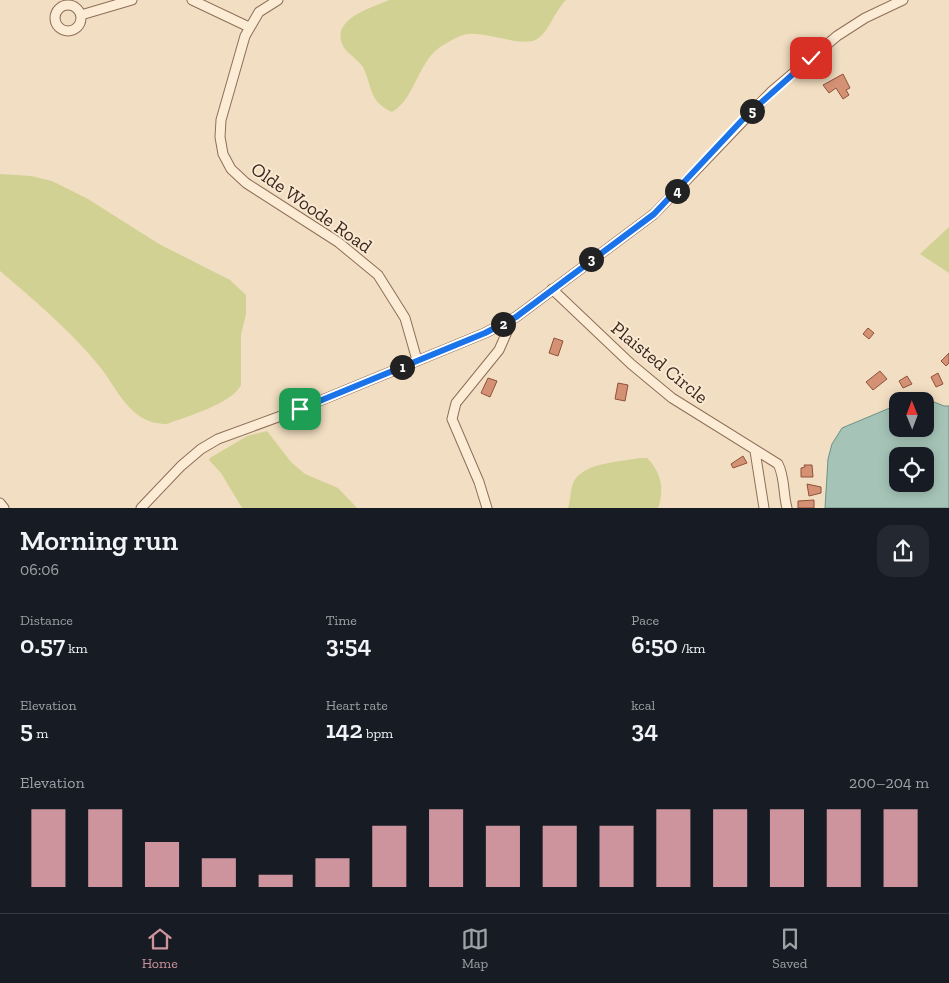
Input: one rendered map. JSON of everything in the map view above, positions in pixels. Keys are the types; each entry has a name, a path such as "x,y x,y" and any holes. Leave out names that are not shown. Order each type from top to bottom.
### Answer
{"street":[{"path":"81,15 132,0"},
{"path":"192,0 249,27"},
{"name":"Olde Woode Road","path":"278,0 259,12 249,27 221,120 221,145 227,162 246,183 338,242 378,275 405,318 417,360"},
{"path":"141,508 181,466 201,449 214,442 508,321 654,214 765,98 837,36 866,18 904,0"},
{"name":"Plaisted Circle","path":"552,289 631,364 672,398 748,444 755,452 772,459 778,464 782,471 782,490 787,508"},
{"path":"487,508 479,482 452,419 456,403 499,350 507,332 508,321"},
{"path":"755,452 764,508"},
{"path":"0,503 4,508"}],"green space":[{"path":"389,0 566,0 545,32 537,39 523,42 486,35 466,34 445,44 428,59 407,97 392,112 379,104 375,99 364,69 345,49 341,37 342,29 354,16"},
{"path":"0,174 31,176 52,181 88,199 159,244 230,280 246,295 246,314 241,335 241,385 236,392 208,409 167,424 157,423 141,417 129,407 100,367 78,342 0,271"},
{"path":"949,227 949,273 920,254"},
{"path":"267,431 291,462 305,474 338,488 357,508 242,508 221,473 209,460 247,436"},
{"path":"647,458 656,469 661,488 658,508 568,508 574,481 586,470 604,464"}],"shaded area":[{"path":"934,402 949,406 949,508 825,508 828,459 832,444 842,428 889,408 889,438 934,438"}],"building":[{"path":"843,74 850,88 846,90 849,95 843,99 836,88 829,93 823,85"},
{"path":"868,328 874,333 869,339 863,334"},
{"path":"554,338 563,341 558,356 549,353"},
{"path":"949,353 949,363 946,366 941,361"},
{"path":"880,371 887,379 873,390 866,382"},
{"path":"938,373 943,384 936,387 931,377"},
{"path":"907,376 912,384 903,388 899,381"},
{"path":"488,378 497,381 490,397 481,393"},
{"path":"618,383 628,385 625,401 615,399"},
{"path":"743,456 747,463 733,468 731,464"},
{"path":"804,465 812,465 813,477 801,477 801,468 805,467"},
{"path":"807,484 821,487 821,493 809,496"},
{"path":"814,500 814,508 798,508 798,501"}],"route":[{"path":"300,409 485,333 516,317 584,264 654,214 746,116 811,58"}]}
